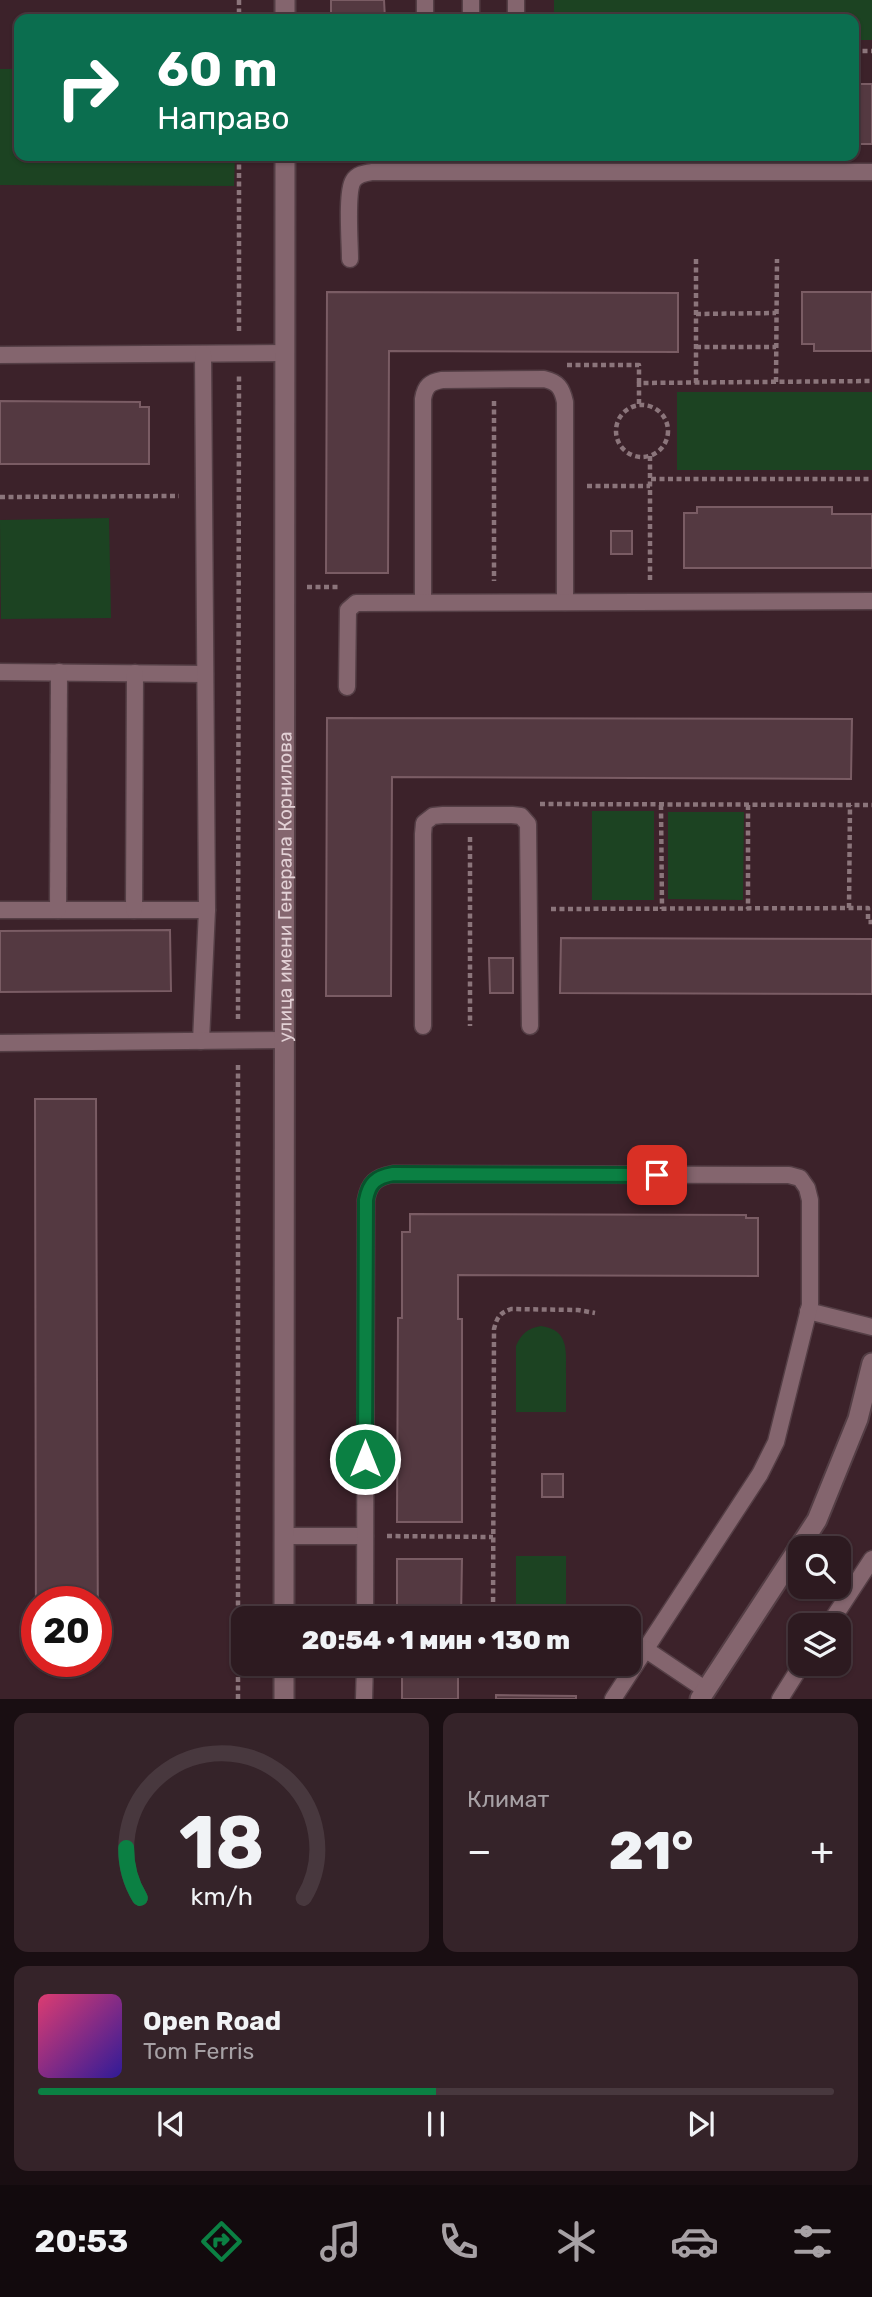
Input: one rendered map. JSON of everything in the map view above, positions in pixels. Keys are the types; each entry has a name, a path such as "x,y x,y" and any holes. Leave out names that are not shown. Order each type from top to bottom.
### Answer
{"street":[{"name":"улица имени Генерала Корнилова","path":"284,1606 285,161"},
{"path":"703,1694 817,1520 859,1419 872,1363"},
{"path":"284,1676 284,1699"}],"lane":[{"path":"350,259 350,193 353,181 361,174 372,172 425,164 872,172"},
{"path":"201,1041 207,910 204,354"},
{"path":"0,355 285,354"},
{"path":"424,601 425,389 432,382 442,380 544,379 555,381 562,390 565,402 565,601"},
{"path":"347,687 348,610 356,603 368,601 872,601"},
{"path":"0,672 205,674"},
{"path":"58,910 59,672"},
{"path":"134,910 135,673"},
{"path":"423,1026 424,823 433,816 470,815 521,816 528,824 530,1026"},
{"path":"0,909 207,910"},
{"path":"0,1043 284,1040"},
{"path":"365,1606 368,1187 379,1177 393,1174 789,1175 800,1178 807,1188 810,1200 810,1305 776,1442 760,1474 613,1699"},
{"path":"808,1311 872,1327"},
{"path":"284,1536 365,1536"},
{"path":"837,1613 872,1559"},
{"path":"645,1649 703,1694"},
{"path":"364,1699 365,1676"},
{"path":"780,1699 795,1676"}],"path":[{"path":"238,1699 239,161"},
{"path":"696,259 696,383"},
{"path":"776,382 777,259"},
{"path":"696,314 776,313"},
{"path":"696,347 776,347"},
{"path":"560,365 639,365 639,404"},
{"path":"494,380 494,601"},
{"path":"639,383 872,381"},
{"path":"639,404 655,408 662,414 668,431 663,447 650,456 632,455 619,444 616,437 618,420 630,407 639,404"},
{"path":"650,456 650,580"},
{"path":"650,479 872,479"},
{"path":"565,486 650,486"},
{"path":"0,497 179,496"},
{"path":"521,816 541,804 872,805"},
{"path":"661,804 662,909"},
{"path":"748,805 748,909"},
{"path":"849,908 850,805"},
{"path":"470,815 470,1026"},
{"path":"530,909 868,908 868,922 872,922"},
{"path":"493,1606 496,1319 502,1312 511,1309 578,1310 595,1313"},
{"path":"365,1536 493,1537"}],"green space":[{"path":"554,0 872,0 872,40 859,40 859,14 554,14"},
{"path":"0,69 14,69 14,161 235,161 234,186 0,185"},
{"path":"677,392 872,392 872,470 677,470"},
{"path":"109,518 111,618 1,619 0,520"},
{"path":"592,811 654,811 654,900 592,900"},
{"path":"668,812 744,812 743,900 668,899"},
{"path":"541,1326 557,1332 564,1342 566,1412 516,1412 516,1346 526,1332"},
{"path":"516,1556 566,1556 566,1606 516,1606"}],"building":[{"path":"331,0 384,0 385,14 331,14"},
{"path":"859,84 872,84 872,144 859,144"},
{"path":"327,292 678,293 678,352 389,351 388,573 326,573"},
{"path":"802,292 872,292 872,351 814,351 814,344 802,344"},
{"path":"0,401 140,402 140,407 149,407 149,464 0,464"},
{"path":"697,507 832,507 832,514 872,514 872,568 684,568 684,513 697,513"},
{"path":"611,531 632,531 632,554 611,554"},
{"path":"327,718 852,719 851,779 392,777 391,996 326,996"},
{"path":"170,930 171,991 0,992 0,931"},
{"path":"561,938 872,939 872,994 560,993"},
{"path":"489,958 513,958 513,993 490,993"},
{"path":"35,1099 96,1099 98,1586 36,1586"},
{"path":"410,1214 746,1215 746,1218 758,1218 758,1276 458,1275 458,1319 462,1319 462,1522 397,1522 398,1318 402,1318 402,1232 410,1232"},
{"path":"542,1474 563,1474 563,1497 542,1497"},
{"path":"397,1559 462,1559 461,1606 397,1606"},
{"path":"402,1676 458,1676 458,1699 402,1699"},
{"path":"496,1695 576,1696 576,1699 496,1699"}],"route":[{"path":"365,1459 368,1187 379,1177 393,1174 657,1175"}]}
